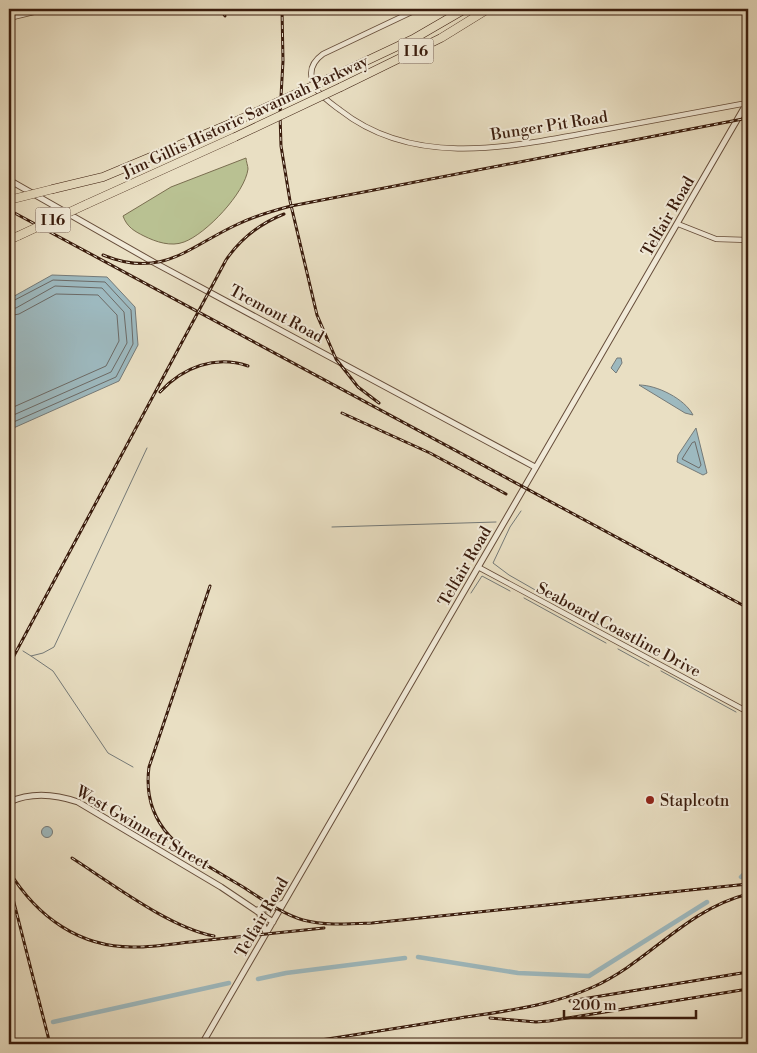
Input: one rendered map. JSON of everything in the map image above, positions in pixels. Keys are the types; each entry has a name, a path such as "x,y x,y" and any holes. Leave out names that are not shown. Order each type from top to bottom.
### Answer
{"highway":[{"name":"Jim Gillis Historic Savannah Parkway","path":"9,200 103,177 232,123 415,38 465,9"},
{"name":"Jim Gillis Historic Savannah Parkway","path":"9,240 341,87 423,47 488,9"}],"street":[{"path":"9,18 46,9"},
{"name":"Bunger Pit Road","path":"418,9 317,58 310,72 313,84 334,105 360,124 391,138 410,143 461,149 511,146 748,102"},
{"name":"Telfair Road","path":"202,1044 748,102"},
{"name":"Tremont Road","path":"9,180 129,248 535,468"},
{"path":"678,224 716,239 748,240"},
{"name":"Seaboard Coastline Drive","path":"478,567 748,712"},
{"name":"West Gwinnett Street","path":"9,802 18,798 40,795 62,796 78,802 274,920"},
{"path":"266,934 264,921 257,910 272,908 284,903"}],"green space":[{"path":"246,158 248,169 240,189 223,212 193,238 179,243 159,242 134,230 123,216 171,187"}],"water":[{"path":"52,275 107,277 135,307 138,345 119,381 9,430 9,299"},
{"path":"617,358 621,358 622,363 616,373 611,368"},
{"path":"639,385 654,387 670,394 684,404 693,415 685,413"},
{"path":"696,428 707,473 703,475 677,462 678,455"},
{"path":"45,827 49,827 52,832 51,836 45,837 42,834 42,830"}],"waterway":[{"path":"23,651 31,656 43,653 54,647 147,448"},
{"path":"521,511 510,527 493,563 509,575 565,607"},
{"path":"332,527 496,522"},
{"path":"471,593 482,576 510,591"},
{"path":"524,598 606,643"},
{"path":"576,612 652,654"},
{"path":"618,649 649,666"},
{"path":"31,656 53,671 108,753 133,767"},
{"path":"665,660 679,667"},
{"path":"661,671 736,712"},
{"path":"741,877 748,870"},
{"path":"418,957 518,973 589,976 707,902"},
{"path":"258,979 286,973 405,958"},
{"path":"53,1022 229,983"},
{"path":"9,1034 13,1033"}],"railway":[{"path":"220,9 225,16"},
{"path":"282,9 281,146 290,201 317,315 336,359 358,387 379,403"},
{"path":"103,255 124,262 142,264 158,262 188,251 250,219 291,206 748,118"},
{"path":"9,210 748,608"},
{"path":"9,665 226,260 251,232 266,222 284,214"},
{"path":"160,392 179,376 200,366 224,362 248,366"},
{"path":"342,413 430,453 506,494"},
{"path":"210,586 149,767 148,790 153,810 162,827 175,841 190,854 280,910 303,920 320,923 372,923 748,884"},
{"path":"72,858 122,892 160,914 179,924 214,936"},
{"path":"9,871 20,888 33,902 62,927 78,936 115,946 151,946 324,928"},
{"path":"9,883 50,1044"},
{"path":"294,1044 510,1010 577,994 593,987 632,964 705,912 748,894"},
{"path":"570,1001 748,972"},
{"path":"490,1018 536,1022 549,1021 748,989"}],"place":[{"name":"Staplcotn","path":"650,800"}]}
